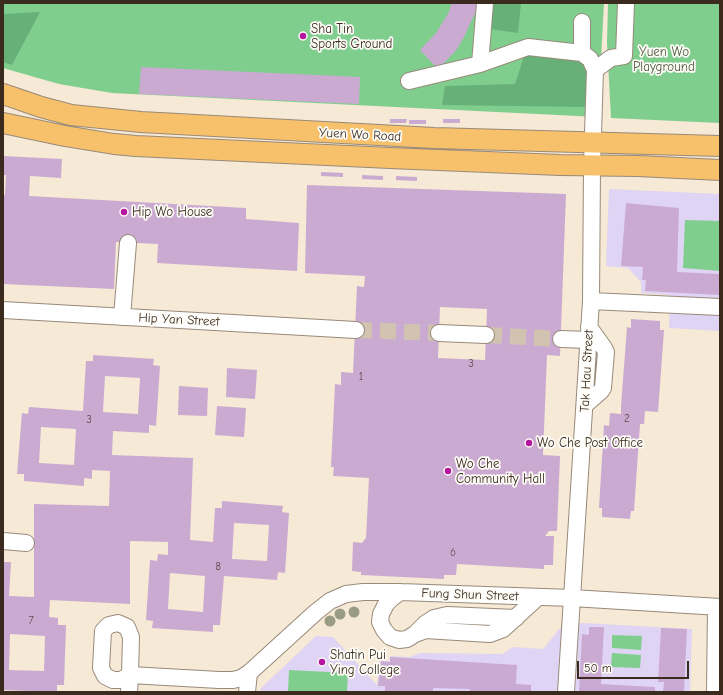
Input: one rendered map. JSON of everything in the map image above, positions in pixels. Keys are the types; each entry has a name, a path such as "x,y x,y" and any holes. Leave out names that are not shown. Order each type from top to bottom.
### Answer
{"main road":[{"name":"Yuen Wo Road","path":"3,94 71,115 141,122 434,138 720,146"},
{"name":"Yuen Wo Road","path":"3,123 65,136 136,146 390,158 720,170"}],"street":[{"path":"480,64 485,3"},
{"path":"409,81 480,64 528,47 582,53 590,59 595,70 611,58 624,56 626,3"},
{"path":"582,22 582,53"},
{"name":"Tak Hau Street","path":"566,692 591,301 592,143 595,70"},
{"path":"122,317 128,243"},
{"path":"591,301 720,307"},
{"name":"Hip Yan Street","path":"3,310 356,330"},
{"path":"439,333 486,335"},
{"path":"561,339 589,334"},
{"path":"3,542 26,543"},
{"name":"Fung Shun Street","path":"249,673 316,612 330,602 346,594 363,592 400,592 572,598 718,607"},
{"path":"400,592 386,604 381,614 380,622 390,637 399,640 407,639 415,634 425,624 434,618 447,615 516,618 538,597"},
{"path":"715,692 718,607"},
{"path":"129,692 130,675 233,680 241,678 249,673"},
{"path":"248,692 249,673"}],"shaded area":[{"path":"609,189 720,194 720,331 669,328 670,295 641,293 641,282 628,268 606,266"},
{"path":"565,622 692,629 690,692 260,692 261,688 316,636 333,637 377,685 380,660 389,661 390,656 410,657 420,653 502,654 513,647 543,649"}],"green space":[{"name":"Sha Tin Sports Ground","path":"3,3 604,3 598,117 112,93 59,84 3,68"},
{"path":"493,3 521,3 518,33 490,29"},
{"name":"Yuen Wo Playground","path":"608,3 720,3 720,123 611,118 607,43"},
{"path":"40,12 12,65 3,62 3,14"},
{"path":"526,50 580,59 590,78 585,107 442,105 445,86 515,84"},
{"path":"685,220 720,221 720,271 683,268"},
{"path":"612,635 642,636 641,650 612,648"},
{"path":"612,653 641,655 640,668 611,667"},
{"path":"289,670 348,673 347,692 288,692"}],"building":[{"path":"452,3 478,3 475,13 457,49 438,69 420,50 436,33 448,14"},
{"path":"141,67 360,77 359,104 139,94"},
{"path":"390,119 407,119 406,123 390,123"},
{"path":"443,119 460,119 460,123 443,123"},
{"path":"409,120 426,120 426,124 409,124"},
{"path":"3,156 62,159 61,178 30,176 29,196 246,208 246,219 299,223 297,271 157,263 158,244 116,242 114,289 3,284 3,195 5,195 6,175 3,175"},
{"path":"321,172 343,173 343,177 321,176"},
{"path":"362,175 383,176 383,180 362,179"},
{"path":"396,176 417,177 417,181 396,180"},
{"path":"307,185 566,194 560,356 547,355 543,455 560,456 557,531 549,531 545,536 554,536 553,565 544,565 544,569 457,564 456,575 444,575 444,579 361,575 361,572 352,571 353,542 362,543 366,538 369,478 333,476 334,467 331,467 335,384 341,385 341,372 353,373 357,286 364,287 365,276 305,273","holes":["440,307 487,309 485,360 438,358"]},
{"path":"626,203 679,208 677,272 720,274 720,295 645,291 646,280 642,280 643,267 621,266"},
{"path":"631,319 660,321 660,330 664,330 658,412 645,411 644,424 640,424 634,511 631,511 630,519 602,517 602,508 599,508 604,425 609,426 610,413 621,414 627,327 631,328"},
{"path":"93,355 154,359 153,365 160,366 156,426 149,425 149,433 113,431 112,455 193,458 190,540 213,542 215,508 222,508 222,501 283,506 282,512 289,513 285,573 278,572 277,580 224,576 220,625 213,625 213,632 152,628 153,621 146,620 150,560 157,561 158,554 168,555 168,542 130,541 130,604 50,600 49,617 58,618 58,625 66,625 64,685 57,685 57,692 3,690 3,562 11,562 9,596 34,597 34,504 109,506 110,471 92,470 92,479 84,478 84,486 24,481 24,474 17,474 22,413 28,414 29,407 83,411 86,361 93,361","holes":["105,376 140,378 138,414 103,412","41,427 76,429 74,465 39,463","234,523 269,525 267,561 232,559","170,573 205,576 203,612 168,609","10,634 45,636 44,671 9,670"]},
{"path":"227,368 257,370 255,399 226,397"},
{"path":"179,386 208,388 207,416 178,415"},
{"path":"217,406 246,408 244,437 215,435"},
{"path":"589,627 604,627 601,684 655,687 655,692 579,692 582,634 589,635"},
{"path":"661,628 687,629 684,692 663,692 664,682 658,682"},
{"path":"390,657 517,665 516,684 531,685 531,692 469,692 470,689 433,688 433,692 385,692 385,686 378,686 381,661 390,662"}],"tunnel":[{"path":"356,330 439,333"},
{"path":"486,335 561,339"}],"place":[{"name":"Sha Tin Sports Ground","path":"303,36"},
{"name":"Hip Wo House","path":"124,212"},
{"name":"Wo Che Post Office","path":"529,443"},
{"name":"Wo Che Community Hall","path":"448,471"},
{"name":"Shatin Pui Ying College","path":"322,662"}]}
